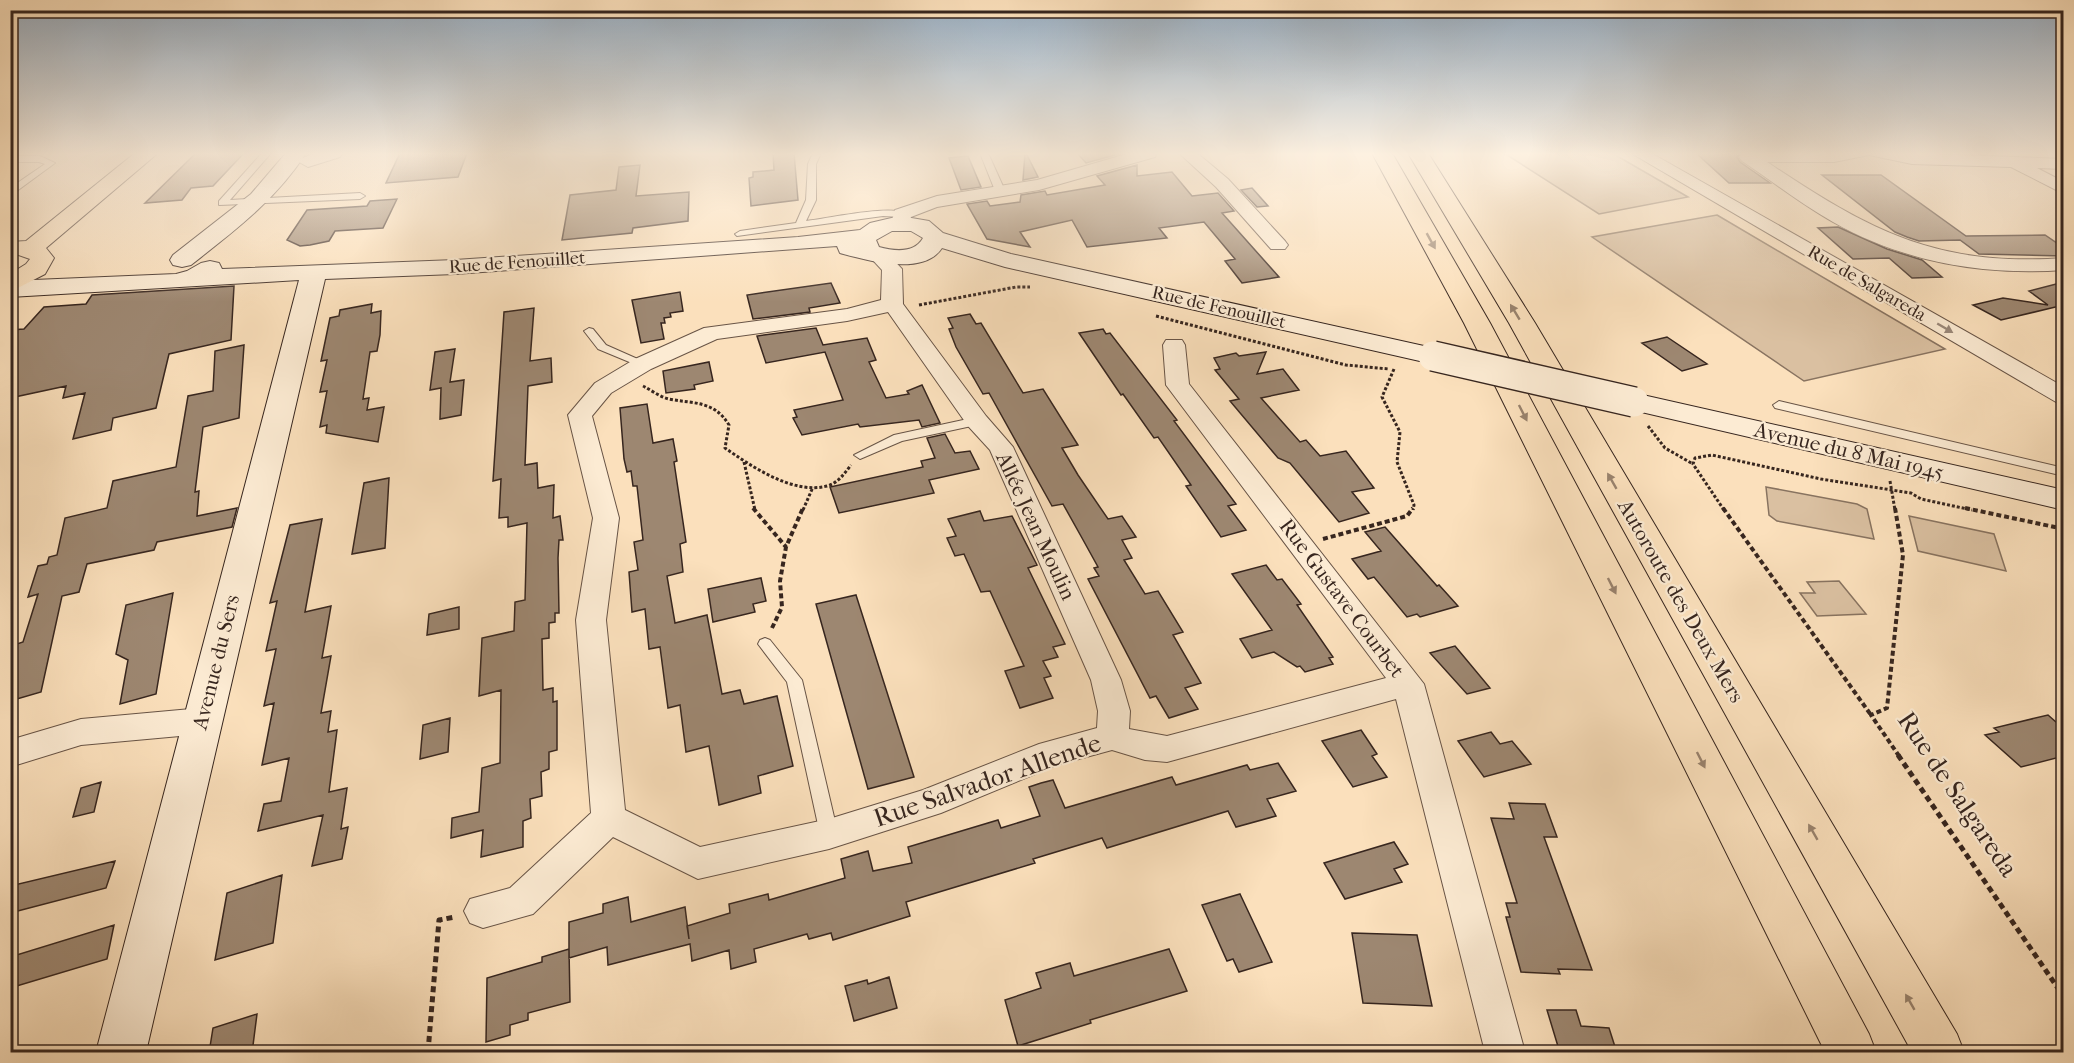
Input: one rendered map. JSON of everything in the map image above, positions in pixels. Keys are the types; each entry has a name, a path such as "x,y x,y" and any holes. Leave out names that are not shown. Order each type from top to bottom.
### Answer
{"main road":[{"path":"10,236 62,203"},
{"path":"10,287 28,276 27,253 88,203"},
{"name":"Rue de Fenouillet","path":"27,253 60,274 89,277 186,268 264,203"},
{"path":"1410,203 1477,323 1851,1053"},
{"name":"Autoroute des Deux Mers","path":"1448,203 1522,323 1939,1053"},
{"name":"Rue de Fenouillet","path":"894,244 901,219"},
{"name":"Rue de Fenouillet","path":"10,287 186,268 235,276 455,267 799,234 894,244 1005,260 1634,402"},
{"name":"Avenue du Sers","path":"121,1053 314,272"},
{"name":"Avenue du 8 Mai 1945","path":"1634,402 2064,500"}],"street":[{"path":"901,219 934,203 942,203"},
{"path":"483,911 520,902 609,818 591,620 606,518 580,415 603,388 634,370 712,333 847,315 893,304 891,298 894,244 953,203"},
{"path":"1240,203 1278,245"},
{"name":"Rue de Salgareda","path":"1725,203 2064,397"},
{"path":"1817,203 1849,223 1903,247 1948,260 1993,266 2064,264"},
{"name":"Allée Jean Moulin","path":"893,304 977,421 1001,447 1106,680 1113,711 1112,737"},
{"name":"Rue Gustave Courbet","path":"1174,345 1178,385 1408,684 1505,1053"},
{"name":"Rue Salvador Allende","path":"609,818 698,863 829,834 929,803 1051,753 1112,737 1145,747 1167,748 1408,684"},
{"path":"10,754 81,732 202,721"}],"lane":[{"path":"222,203 239,203"},
{"path":"799,234 810,203"},
{"path":"740,234 799,234 894,244"},
{"path":"589,331 602,347 634,370"},
{"path":"1779,405 2064,472"},
{"path":"860,454 898,438 977,421"},
{"path":"765,644 794,680 829,834"}],"path":[{"path":"893,304 910,307 1016,287 1035,287"},
{"path":"1148,314 1346,365 1402,369"},
{"path":"1302,545 1412,513 1414,505 1397,462 1400,432 1382,397 1392,369"},
{"path":"634,370 668,399 696,401 723,415 729,425 725,448 744,462 775,479 813,487 837,482 860,454"},
{"path":"1681,413 1675,422 1655,421 1649,423 1648,428 1665,448 1694,464 1872,715"},
{"path":"1694,464 1695,458 1701,455 1712,455 1911,493 1921,499 2064,529"},
{"path":"744,462 753,508 786,547"},
{"name":"Rue de Salgareda","path":"1889,472 1903,555 1887,708 1872,715 2064,997"},
{"path":"765,644 782,607 780,581 786,547 813,487"},
{"path":"429,1053 439,920 483,911"}],"shaded area":[{"path":"1581,203 1659,203 1599,214"},
{"path":"1717,215 1945,349 1804,381 1592,237"},
{"path":"1766,487 1857,504 1867,509 1874,539 1777,521 1769,515"},
{"path":"1909,516 1994,534 2006,571 1918,551"},
{"path":"1839,581 1866,614 1817,616 1800,593 1815,593 1807,582"}],"building":[{"path":"369,203 395,203 383,228 335,231 329,241 310,245 300,246 287,240 307,210 367,206"},
{"path":"569,203 689,203 688,221 633,228 632,233 562,240"},
{"path":"751,203 778,203 751,206"},
{"path":"988,203 990,206 1015,203 1227,203 1234,211 1222,213 1279,277 1242,283 1225,261 1235,259 1204,222 1159,228 1167,238 1087,247 1072,220 1020,232 1030,247 987,239 967,204"},
{"path":"1253,203 1265,203 1268,206 1257,207"},
{"path":"1857,203 1919,203 1966,236 2045,235 2064,248 2064,256 1979,254 1960,240 1919,241 1895,232"},
{"path":"1838,227 1887,249 1922,260 1942,277 1912,278 1889,258 1853,259 1818,228"},
{"path":"2064,282 2064,305 2001,320 1973,305 2003,298 2048,305 2029,291"},
{"path":"831,283 840,303 809,308 810,312 753,319 747,295"},
{"path":"234,286 231,340 169,354 156,408 113,418 111,430 73,439 85,393 63,398 66,386 10,398 10,330 24,329 44,307 86,304 92,295"},
{"path":"680,292 683,311 670,313 671,317 664,318 665,323 661,323 664,339 641,343 632,300"},
{"path":"372,304 371,313 381,311 380,335 377,351 370,352 363,399 369,398 367,410 384,407 378,442 326,433 327,425 320,427 327,391 320,392 327,360 321,361 330,318 339,316 340,310"},
{"path":"534,308 530,361 551,358 552,382 528,386 525,465 537,463 538,488 554,485 553,518 560,516 563,540 559,540 558,558 559,613 555,613 555,622 549,623 549,638 542,639 543,690 553,688 553,702 557,701 557,750 549,752 549,769 541,772 542,796 530,799 531,818 523,821 523,847 481,857 483,830 451,838 452,818 479,812 482,768 500,763 501,690 479,696 482,638 514,631 515,602 525,600 527,523 508,527 508,517 499,518 501,479 493,481 504,312"},
{"path":"970,314 976,324 981,323 1023,393 1043,389 1078,445 1062,448 1078,475 1108,519 1122,516 1136,537 1122,540 1132,558 1124,560 1145,594 1158,591 1183,632 1173,635 1201,683 1185,688 1198,709 1169,718 1156,696 1150,698 1088,579 1099,576 1094,568 1098,567 1082,538 1063,504 1052,506 989,393 983,394 956,347 949,329 953,328 948,318"},
{"path":"816,328 823,345 867,338 876,360 869,362 886,398 909,394 907,391 922,385 940,423 922,427 919,420 860,427 858,424 802,435 793,418 797,417 794,410 843,400 825,352 766,363 757,336"},
{"path":"1103,329 1106,334 1110,333 1177,420 1174,421 1236,504 1228,506 1246,530 1221,537 1186,486 1191,485 1158,437 1154,438 1123,394 1121,395 1079,333"},
{"path":"1667,337 1707,364 1682,371 1642,343"},
{"path":"244,345 239,418 203,427 195,492 199,491 197,516 237,508 232,527 157,542 154,550 87,564 79,592 62,596 41,692 10,701 10,658 14,645 23,642 38,594 28,597 38,566 47,564 49,557 57,555 65,518 107,508 113,481 176,467 188,396 213,391 215,351"},
{"path":"455,349 450,382 464,380 461,415 440,419 441,388 430,390 435,352"},
{"path":"1266,352 1257,374 1283,369 1299,390 1261,398 1300,442 1306,440 1320,456 1346,451 1374,488 1352,492 1369,513 1339,522 1290,463 1278,458 1230,401 1239,399 1215,370 1220,369 1214,358 1236,353 1239,356"},
{"path":"709,362 713,381 694,385 695,389 666,393 663,371"},
{"path":"647,404 653,443 673,439 677,461 674,462 686,542 680,544 683,572 667,576 675,623 707,615 722,694 740,690 744,704 777,696 793,766 758,776 761,793 719,805 709,746 686,752 680,705 668,708 660,647 649,649 645,609 632,612 629,572 638,570 634,542 643,540 637,486 633,486 631,471 627,472 624,459 620,408"},
{"path":"945,434 955,453 970,451 979,469 929,480 934,493 839,513 830,487 923,467 921,461 935,458 927,438"},
{"path":"389,478 385,548 352,554 364,483"},
{"path":"980,511 984,521 1012,516 1037,565 1028,568 1065,644 1053,647 1058,657 1043,661 1051,676 1044,678 1053,698 1020,708 1005,671 1024,666 990,591 981,592 964,554 955,556 947,538 956,536 948,519"},
{"path":"322,519 305,612 331,606 322,658 331,656 321,713 331,711 328,732 337,730 329,792 347,788 341,829 348,827 342,859 312,866 323,815 258,831 264,804 281,801 289,758 262,765 274,703 264,706 276,649 266,651 277,601 270,603 290,525"},
{"path":"1385,527 1437,586 1439,585 1458,606 1420,617 1417,614 1407,617 1374,577 1368,579 1352,559 1381,551 1365,532"},
{"path":"1266,565 1277,580 1282,579 1301,604 1297,605 1333,657 1329,658 1333,664 1305,672 1300,666 1297,667 1274,652 1252,658 1240,639 1272,630 1232,574"},
{"path":"761,578 766,601 753,604 755,612 713,622 708,589"},
{"path":"173,593 156,694 120,704 128,660 116,654 126,605"},
{"path":"856,595 914,777 868,789 816,604"},
{"path":"459,607 459,629 427,635 429,614"},
{"path":"1455,646 1490,688 1467,694 1430,653"},
{"path":"2048,715 2064,729 2064,756 2021,767 1985,735 1999,732 1994,728"},
{"path":"450,718 448,752 420,759 423,725"},
{"path":"1361,730 1377,754 1372,756 1387,777 1353,787 1322,741"},
{"path":"1491,732 1500,744 1512,741 1531,764 1484,777 1458,741"},
{"path":"1278,763 1296,791 1267,799 1276,816 1236,827 1228,811 1107,848 1102,838 1033,859 1035,863 906,902 910,916 833,940 831,933 809,939 807,934 754,949 756,962 731,969 729,950 692,961 690,944 608,965 607,947 569,958 569,922 603,913 603,904 628,897 631,922 685,907 687,926 730,913 729,904 768,894 769,900 845,878 841,859 868,851 873,871 912,863 908,847 998,820 1001,828 1040,816 1029,787 1053,780 1065,808 1172,777 1176,785 1247,765 1250,770"},
{"path":"101,782 94,812 73,817 81,788"},
{"path":"1509,803 1545,804 1557,837 1544,837 1592,970 1558,969 1560,974 1521,972 1506,917 1510,917 1506,903 1517,903 1491,818 1514,819"},
{"path":"1394,842 1408,864 1394,869 1402,882 1345,899 1324,863"},
{"path":"115,861 106,888 10,913 10,886"},
{"path":"282,875 273,943 215,960 227,893"},
{"path":"1240,894 1272,962 1239,972 1233,959 1227,961 1202,905"},
{"path":"114,925 107,959 10,988 10,957"},
{"path":"1352,933 1417,935 1432,1006 1363,1003"},
{"path":"569,949 570,1002 528,1013 528,1020 510,1025 510,1035 486,1042 487,978 542,962 542,957"},
{"path":"1169,949 1187,991 1090,1020 1091,1023 1018,1046 1005,1000 1041,988 1036,973 1070,963 1074,976"},
{"path":"889,977 897,1008 854,1021 845,986 867,980 868,984"},
{"path":"1547,1010 1576,1010 1581,1026 1609,1028 1617,1053 1560,1053"},
{"path":"257,1014 252,1053 209,1053 213,1028"}]}
